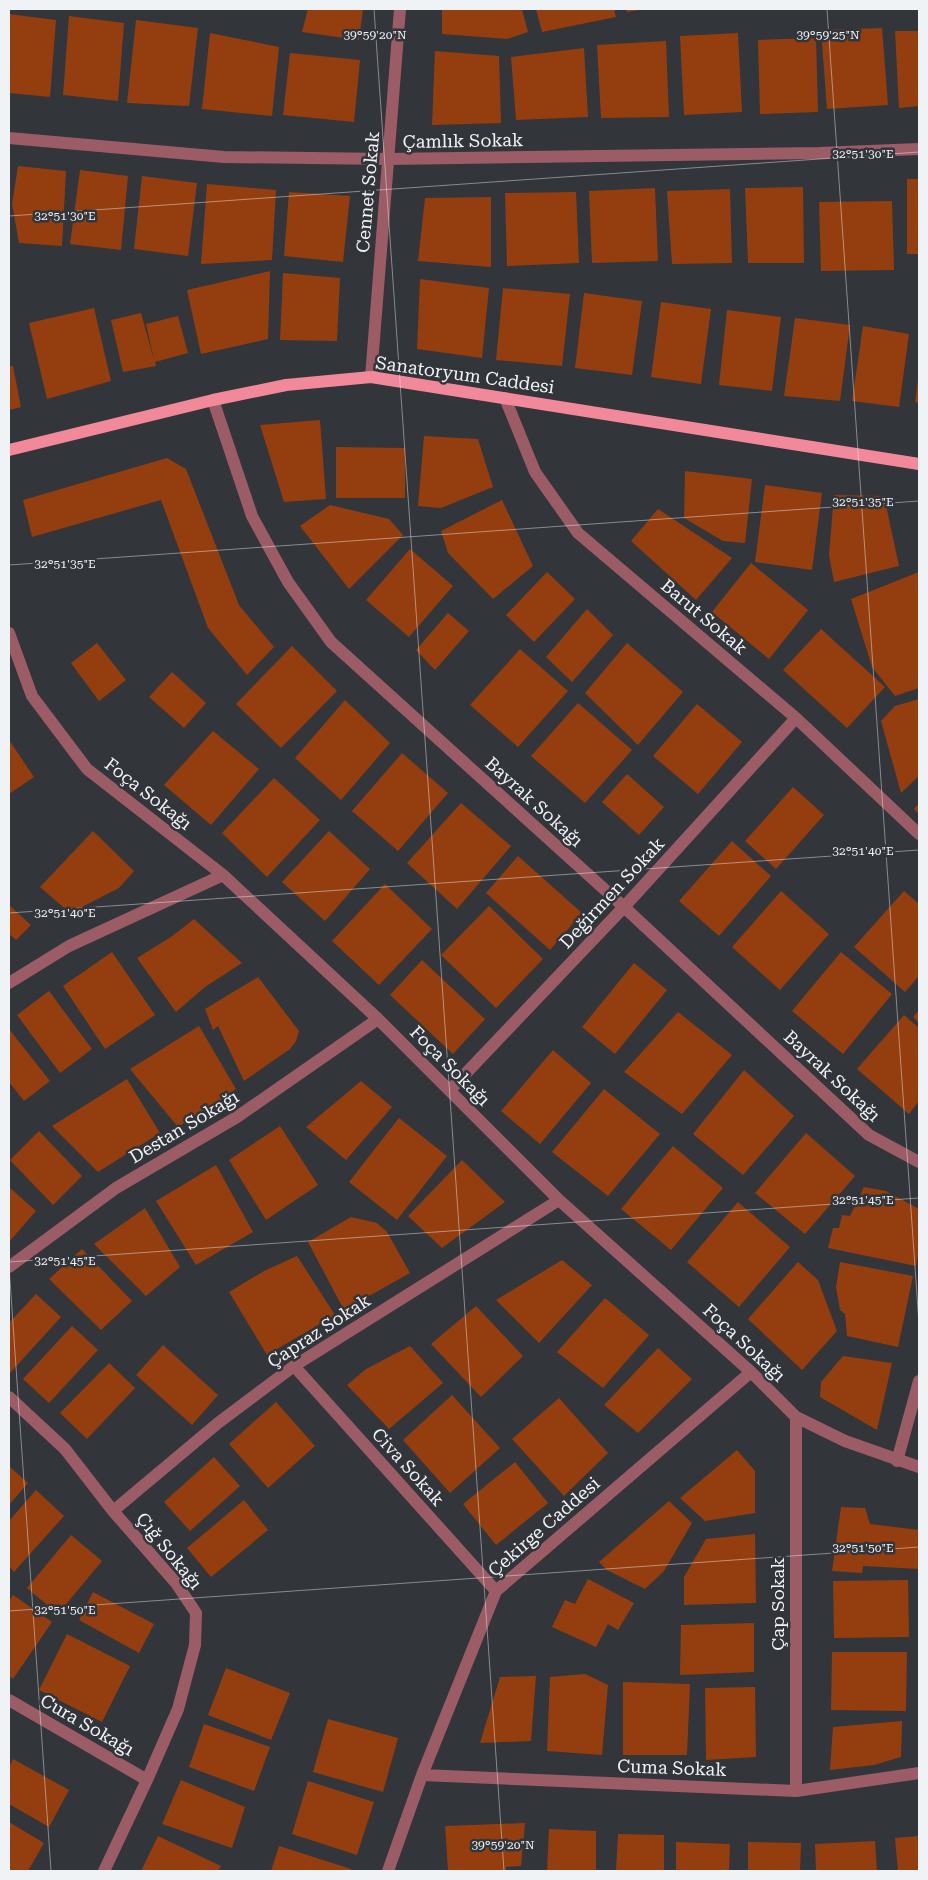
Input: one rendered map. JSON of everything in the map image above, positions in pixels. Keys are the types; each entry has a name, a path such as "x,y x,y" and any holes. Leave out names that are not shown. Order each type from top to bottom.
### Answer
{"main road":[{"name":"Sanatoryum Caddesi","path":"9,450 214,400 286,385 370,378 919,464"}],"street":[{"name":"Cennet Sokak","path":"370,378 400,9"},
{"name":"Çamlık Sokak","path":"9,138 224,157 388,159 819,153 919,149"},
{"name":"Barut Sokak","path":"505,398 535,472 578,533 796,718 919,834"},
{"name":"Bayrak Sokağı","path":"214,400 252,516 288,582 330,642 624,907 869,1135 919,1162"},
{"name":"Foça Sokağı","path":"9,632 32,696 87,768 223,875 378,1019 559,1200 751,1372 796,1417 845,1441 896,1461 919,1467"},
{"name":"Değirmen Sokak","path":"450,1090 624,907 796,718"},
{"path":"9,983 69,946 223,875"},
{"name":"Destan Sokağı","path":"9,1267 116,1188 237,1118 378,1019"},
{"name":"Çapraz Sokak","path":"113,1511 218,1423 294,1366 559,1200"},
{"name":"Civa Sokak","path":"294,1366 496,1591"},
{"name":"Çekirge Caddesi","path":"388,1871 422,1775 496,1591 751,1372"},
{"path":"896,1461 919,1381"},
{"name":"Çığ Sokağı","path":"9,1397 65,1449 113,1511 176,1583 196,1613 195,1646 178,1709 104,1871"},
{"name":"Çap Sokak","path":"796,1417 796,1791"},
{"name":"Cura Sokağı","path":"9,1700 147,1780"},
{"name":"Cuma Sokak","path":"422,1775 796,1791 919,1772"}],"building":[{"path":"308,9 363,9 359,40 302,32"},
{"path":"442,9 522,9 528,32 507,39 442,34"},
{"path":"536,9 614,9 616,17 542,32"},
{"path":"626,9 640,9 640,10 627,12"},
{"path":"9,14 56,20 50,97 9,93"},
{"path":"69,16 124,23 118,101 63,95"},
{"path":"136,20 198,28 189,106 127,103"},
{"path":"882,28 888,105 827,109 821,30"},
{"path":"895,31 919,31 919,106 899,108"},
{"path":"210,33 279,47 272,116 202,109"},
{"path":"738,33 742,112 684,115 680,36"},
{"path":"816,38 818,112 760,114 758,40"},
{"path":"666,41 669,117 601,118 597,45"},
{"path":"584,48 588,117 516,120 511,57"},
{"path":"435,51 499,56 501,123 432,125"},
{"path":"290,53 360,60 354,122 283,115"},
{"path":"18,166 66,171 62,246 19,243 12,204"},
{"path":"80,170 128,176 121,250 70,244"},
{"path":"142,176 197,183 188,256 134,249"},
{"path":"907,179 919,179 919,254 907,254"},
{"path":"207,184 276,190 272,260 201,264"},
{"path":"803,187 804,263 748,263 745,188"},
{"path":"655,188 658,261 592,263 589,191"},
{"path":"730,189 732,263 672,264 667,191"},
{"path":"289,192 350,196 343,262 284,256"},
{"path":"576,192 579,263 507,266 505,193"},
{"path":"491,197 491,267 418,261 425,198"},
{"path":"892,201 894,270 821,271 819,202"},
{"path":"270,271 268,339 201,354 187,290"},
{"path":"283,273 340,278 337,341 280,340"},
{"path":"420,279 489,288 482,358 417,349"},
{"path":"503,288 570,294 562,366 496,360"},
{"path":"584,293 642,301 632,375 575,368"},
{"path":"661,302 711,309 701,384 651,377"},
{"path":"94,308 111,381 47,399 29,323"},
{"path":"727,310 781,317 772,391 719,385"},
{"path":"141,313 154,360 146,324 178,316 188,353 155,362 156,366 123,372 111,320"},
{"path":"795,318 850,325 840,401 784,396"},
{"path":"863,326 909,334 899,407 852,401"},
{"path":"9,366 13,366 21,407 9,410"},
{"path":"919,379 919,403 915,402"},
{"path":"320,420 326,499 284,502 260,425"},
{"path":"424,436 478,439 493,487 441,508 418,506"},
{"path":"336,447 405,448 405,498 336,498"},
{"path":"167,458 186,469 239,605 274,647 247,675 208,628 161,500 32,537 23,500"},
{"path":"685,471 752,479 745,543 723,541 684,518"},
{"path":"765,485 822,493 812,570 755,562"},
{"path":"834,495 884,496 899,566 834,582 829,555"},
{"path":"502,500 533,566 493,599 448,553 441,531"},
{"path":"330,505 389,519 403,535 349,589 300,526"},
{"path":"658,509 732,558 696,600 631,541"},
{"path":"410,549 453,586 409,637 366,600"},
{"path":"751,563 808,610 769,659 712,612"},
{"path":"547,572 575,599 534,642 506,615"},
{"path":"919,572 919,688 895,696 872,667 851,599"},
{"path":"587,609 613,635 572,682 546,657"},
{"path":"448,613 469,631 435,670 416,650"},
{"path":"821,629 885,687 847,728 783,670"},
{"path":"97,643 126,680 99,701 71,663"},
{"path":"627,643 683,692 638,745 585,693"},
{"path":"292,646 337,691 281,748 236,704"},
{"path":"520,649 568,691 518,747 470,705"},
{"path":"172,672 206,703 184,728 149,697"},
{"path":"919,699 919,776 901,793 881,721 895,706"},
{"path":"345,700 390,743 341,800 295,758"},
{"path":"578,703 632,750 585,803 531,756"},
{"path":"697,704 742,742 698,794 653,756"},
{"path":"213,731 259,769 211,825 164,785"},
{"path":"9,740 34,777 9,794"},
{"path":"402,753 448,793 398,851 352,811"},
{"path":"627,774 664,807 639,835 602,802"},
{"path":"274,778 320,820 267,877 222,833"},
{"path":"793,787 824,815 776,869 745,841"},
{"path":"461,803 511,846 457,909 407,863"},
{"path":"919,803 919,814 914,809"},
{"path":"93,831 134,871 119,888 70,913 40,887"},
{"path":"329,831 370,869 325,921 282,882"},
{"path":"732,841 771,876 719,936 679,901"},
{"path":"518,856 582,913 550,950 486,893"},
{"path":"385,884 432,929 379,985 332,941"},
{"path":"781,891 829,934 780,990 732,947"},
{"path":"904,891 919,904 919,976 905,992 854,947"},
{"path":"9,905 31,925 16,940 9,934"},
{"path":"489,906 543,959 496,1008 441,955"},
{"path":"194,919 242,963 205,987 176,1012 137,958 171,937"},
{"path":"112,952 155,1015 105,1049 63,986"},
{"path":"841,952 892,994 843,1054 792,1011"},
{"path":"422,960 485,1019 453,1054 390,995"},
{"path":"634,963 667,990 615,1054 582,1027"},
{"path":"258,977 299,1031 296,1041 290,1049 244,1081 218,1026 213,1030 205,1009"},
{"path":"49,991 92,1049 60,1073 17,1015"},
{"path":"919,1010 919,1023 913,1017"},
{"path":"678,1012 732,1055 682,1114 624,1072"},
{"path":"904,1015 919,1028 919,1101 909,1114 857,1069"},
{"path":"199,1026 236,1089 178,1127 130,1069"},
{"path":"9,1029 50,1081 24,1101 9,1082"},
{"path":"553,1050 591,1083 540,1144 501,1111"},
{"path":"744,1070 794,1116 743,1175 693,1134"},
{"path":"127,1079 160,1133 98,1172 52,1126"},
{"path":"361,1081 392,1107 346,1160 306,1127"},
{"path":"604,1089 660,1134 608,1196 552,1152"},
{"path":"399,1118 447,1156 397,1220 349,1182"},
{"path":"280,1126 318,1185 266,1220 229,1160"},
{"path":"39,1131 82,1176 53,1205 10,1160"},
{"path":"806,1133 855,1176 805,1234 755,1193"},
{"path":"673,1146 723,1188 671,1250 621,1209"},
{"path":"462,1160 505,1202 442,1248 408,1216"},
{"path":"216,1165 253,1232 196,1265 156,1201"},
{"path":"9,1187 36,1211 9,1242"},
{"path":"864,1187 886,1191 919,1209 919,1250 916,1266 828,1248 833,1228 839,1228 842,1215 850,1216"},
{"path":"738,1202 790,1247 739,1307 687,1262"},
{"path":"145,1208 180,1267 146,1296 94,1244"},
{"path":"351,1217 377,1223 387,1232 410,1273 344,1310 308,1242"},
{"path":"82,1249 132,1301 101,1330 49,1279"},
{"path":"297,1256 335,1315 267,1355 229,1292 264,1271"},
{"path":"562,1260 592,1285 539,1343 496,1300"},
{"path":"798,1262 818,1280 837,1331 802,1370 748,1319"},
{"path":"840,1262 913,1276 898,1347 847,1336 845,1314 840,1310 836,1287"},
{"path":"36,1294 61,1317 10,1373 9,1323"},
{"path":"605,1298 649,1335 603,1388 557,1352"},
{"path":"476,1306 523,1356 481,1397 431,1344"},
{"path":"72,1326 98,1350 49,1403 23,1379"},
{"path":"163,1345 218,1395 192,1425 136,1375"},
{"path":"410,1346 443,1383 389,1429 347,1385 366,1369"},
{"path":"658,1348 692,1379 638,1433 604,1405"},
{"path":"843,1356 892,1363 877,1430 820,1397 821,1382"},
{"path":"109,1363 135,1388 87,1439 60,1413"},
{"path":"452,1395 500,1448 450,1493 403,1440"},
{"path":"559,1398 608,1453 564,1496 512,1439"},
{"path":"276,1402 315,1446 268,1488 229,1444"},
{"path":"737,1450 755,1471 755,1513 705,1521 680,1498"},
{"path":"214,1457 240,1486 190,1531 164,1502"},
{"path":"515,1462 548,1503 496,1545 463,1504"},
{"path":"9,1466 28,1483 9,1505"},
{"path":"36,1490 64,1516 14,1572 9,1566 9,1521"},
{"path":"244,1500 268,1530 211,1577 187,1548"},
{"path":"669,1501 692,1523 664,1571 645,1589 607,1570 599,1562"},
{"path":"841,1507 865,1508 870,1524 919,1530 919,1569 863,1566 862,1573 832,1571"},
{"path":"755,1534 756,1603 684,1605 684,1577 706,1539"},
{"path":"71,1535 102,1561 58,1614 27,1588"},
{"path":"588,1579 634,1603 618,1630 608,1624 596,1647 552,1627 565,1600 575,1604"},
{"path":"908,1580 909,1637 834,1638 833,1581"},
{"path":"93,1592 154,1624 139,1653 79,1620"},
{"path":"13,1595 52,1622 13,1679 9,1676 9,1601"},
{"path":"754,1623 754,1672 680,1675 681,1625"},
{"path":"67,1634 130,1666 102,1722 39,1690"},
{"path":"832,1652 907,1652 906,1711 831,1710"},
{"path":"226,1668 290,1693 271,1740 208,1715"},
{"path":"585,1674 608,1685 602,1755 547,1751 550,1677"},
{"path":"536,1676 531,1741 480,1743 500,1677"},
{"path":"623,1682 690,1684 687,1755 623,1755"},
{"path":"755,1687 756,1757 706,1760 705,1688"},
{"path":"328,1719 398,1738 383,1792 313,1772"},
{"path":"902,1721 901,1757 874,1765 830,1770 833,1727"},
{"path":"204,1724 270,1747 254,1791 189,1767"},
{"path":"13,1759 69,1790 49,1827 9,1804 9,1767"},
{"path":"181,1780 245,1807 232,1848 162,1824"},
{"path":"308,1781 374,1802 357,1855 292,1834"},
{"path":"9,1822 44,1843 28,1871 9,1871"},
{"path":"525,1823 521,1866 506,1867 506,1871 448,1871 445,1826"},
{"path":"549,1829 596,1831 596,1871 547,1871"},
{"path":"618,1834 664,1835 664,1871 616,1871"},
{"path":"158,1836 221,1866 218,1871 141,1871"},
{"path":"919,1836 919,1871 898,1871 895,1838"},
{"path":"875,1841 877,1871 816,1871 815,1844"},
{"path":"676,1842 730,1844 729,1871 676,1871"},
{"path":"748,1842 801,1843 800,1871 748,1871"},
{"path":"279,1846 351,1869 351,1871 271,1871"}]}
